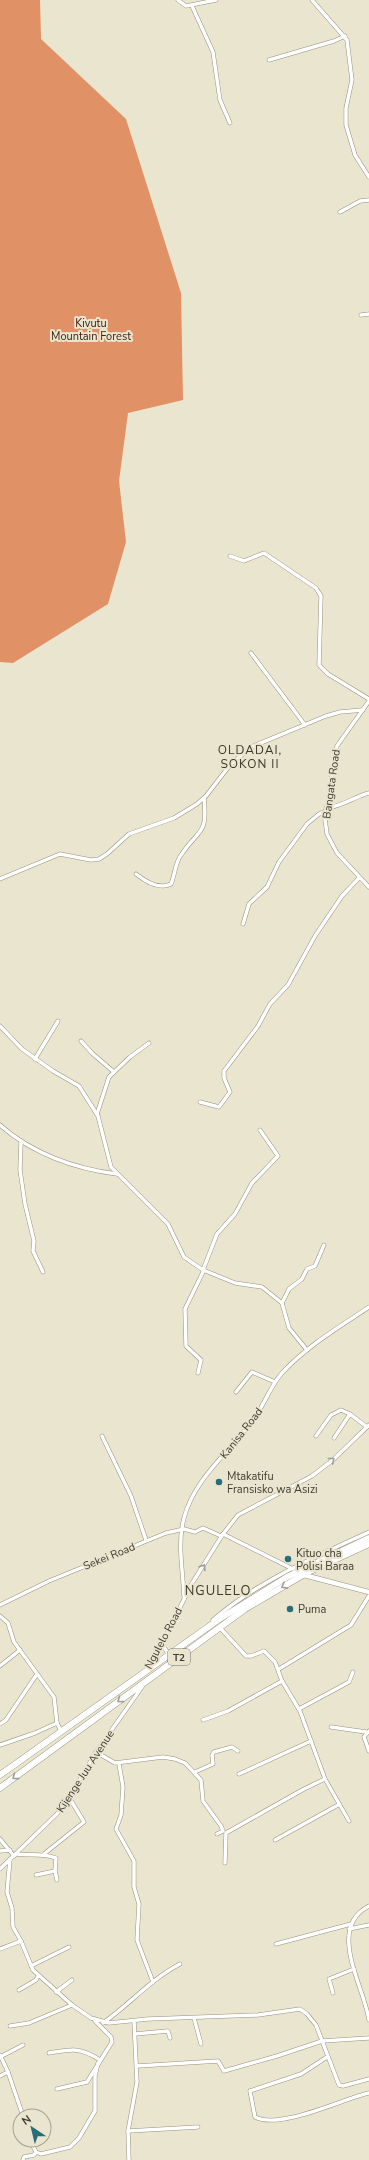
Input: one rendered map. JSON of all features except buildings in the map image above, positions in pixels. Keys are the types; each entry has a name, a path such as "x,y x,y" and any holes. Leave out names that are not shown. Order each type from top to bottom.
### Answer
{"highway":[{"name":"T2","path":"0,1775 170,1655 197,1634 295,1570 369,1538"},
{"name":"T2","path":"0,1788 226,1622 304,1575 369,1544"},
{"path":"80,1718 85,1726"},
{"path":"60,1732 64,1742"}],"street":[{"path":"178,0 184,5 192,6 216,0"},
{"path":"312,0 345,36 349,46 352,80 346,108 347,132 355,155 369,177"},
{"path":"192,6 213,52 220,100 230,123"},
{"path":"269,60 334,41 345,36"},
{"path":"340,212 360,201 369,200"},
{"path":"361,315 369,314"},
{"path":"230,556 244,561 264,553 316,588 321,596 319,665 328,674 369,700"},
{"path":"251,653 305,725"},
{"name":"Bangata Road","path":"369,700 337,746 326,810 326,828 337,853 358,878 369,887"},
{"path":"0,879 60,854 91,860 99,859 107,854 129,834 178,816 204,798 230,765 247,750 305,725 340,712 363,710"},
{"path":"243,924 249,904 267,887 279,862 307,824 326,810 339,806 354,797 369,793"},
{"path":"136,874 144,881 163,887 171,884 179,858 196,839 205,822 204,798"},
{"path":"200,1102 219,1107 228,1096 230,1090 224,1078 224,1072 258,1026 270,1004 288,984 315,936 342,896 358,878"},
{"path":"35,1059 58,1022"},
{"path":"0,1026 22,1049 35,1059 77,1084 97,1114 109,1162 117,1174 131,1185 168,1224 184,1257 204,1270 237,1284 259,1286 282,1303 289,1328 307,1350"},
{"path":"80,1041 114,1072"},
{"path":"97,1114 107,1082 114,1072 149,1044"},
{"path":"0,1125 21,1142 85,1170 117,1174"},
{"path":"198,1373 201,1360 186,1346 186,1306 204,1270 217,1234 235,1214 252,1183 278,1156 276,1151 260,1130"},
{"path":"21,1142 20,1170 25,1204 34,1240 33,1251 43,1272"},
{"path":"282,1303 289,1289 302,1279 307,1269 315,1266 324,1245"},
{"name":"Kanisa Road","path":"184,1597 180,1548 181,1530 188,1505 195,1492 248,1426 282,1372 307,1350 369,1307"},
{"path":"236,1392 252,1372 275,1382"},
{"path":"316,1436 334,1413 343,1410 368,1426"},
{"path":"334,1438 350,1414"},
{"name":"Ngulelo Road","path":"143,1674 162,1644 184,1597 222,1535 238,1515 312,1476 334,1459 368,1426"},
{"path":"102,1436 131,1496 146,1540"},
{"name":"Sekei Road","path":"0,1605 49,1581 146,1540 186,1529 195,1532 204,1528 295,1570"},
{"path":"295,1570 369,1532"},
{"path":"304,1575 369,1592"},
{"path":"279,1669 351,1625 369,1596"},
{"path":"0,1616 10,1625 14,1642 54,1698 57,1723 60,1732"},
{"path":"222,1630 244,1654 250,1656 264,1651 279,1669 282,1681 299,1709 325,1779 338,1805 349,1821"},
{"path":"162,1644 170,1655"},
{"path":"0,1666 20,1650"},
{"path":"299,1709 349,1682 353,1672"},
{"path":"0,1724 6,1720 37,1674"},
{"path":"203,1720 228,1711 282,1681"},
{"name":"Kijenge Juu Avenue","path":"0,1869 57,1815 70,1799 96,1752 145,1682"},
{"path":"0,1745 35,1733 57,1723"},
{"path":"331,1727 368,1732"},
{"path":"368,1732 364,1737 369,1751"},
{"path":"239,1774 311,1741"},
{"path":"195,1772 213,1764 212,1755 214,1752 232,1746 238,1751"},
{"path":"96,1752 112,1762 119,1764 169,1757 185,1763 195,1772 203,1784 203,1800 221,1826 222,1831 217,1834"},
{"path":"119,1764 123,1782 122,1810 116,1829 134,1861 134,1887 139,1904 137,1940 153,1982"},
{"path":"225,1863 226,1833 304,1789 325,1779"},
{"path":"44,1854 84,1822 70,1799"},
{"path":"275,1840 338,1805"},
{"path":"0,1840 10,1850 13,1856 7,1892 12,1908 13,1927 22,1941 30,1966 38,1976 72,2005 91,2018 112,2039 86,2083 57,2089"},
{"path":"0,1851 10,1850"},
{"path":"13,1856 44,1854 57,1859 55,1871 57,1880"},
{"path":"36,1875 55,1871"},
{"path":"369,1906 360,1912 351,1924 348,1943 369,2020"},
{"path":"276,1944 351,1924"},
{"path":"349,1929 369,1925"},
{"path":"0,1949 22,1941"},
{"path":"30,1966 69,1947"},
{"path":"103,2023 128,2005 160,1975 180,1964"},
{"path":"333,1993 329,1979 354,1969"},
{"path":"19,1990 36,1980 38,1976"},
{"path":"56,1992 72,1980"},
{"path":"10,2026 33,2022 72,2005"},
{"path":"91,2018 103,2023 258,2015 300,2009 312,2020 340,2086 369,2079"},
{"path":"194,2018 201,2044"},
{"path":"129,2160 128,2131 136,2086 137,2066 134,2021"},
{"path":"134,2034 168,2031 170,2038"},
{"path":"137,2066 218,2061 224,2071 322,2041 369,2038"},
{"path":"20,2108 1,2055 23,2046"},
{"path":"49,2053 79,2049 92,2054 99,2062"},
{"path":"327,2057 301,2074 250,2091 255,2117 267,2120 282,2119 330,2107 369,2093"},
{"path":"34,2148 36,2152 41,2154 70,2147 83,2133 96,2109 95,2076 99,2062"},
{"path":"0,2076 8,2072"},
{"path":"128,2131 198,2127"},
{"path":"23,2160 24,2157 34,2155 36,2152"}],"green space":[{"name":"Kivutu Mountain Forest","path":"0,0 40,0 41,39 126,119 181,293 183,400 128,413 119,481 126,542 108,604 13,663 0,662"}],"place":[{"name":"Mtakatifu Fransisko wa Asizi","path":"219,1482"},
{"name":"Kituo cha Polisi Baraa","path":"288,1559"},
{"name":"Puma","path":"290,1609"}],"district":[{"name":"OLDADAI, SOKON II","path":"250,757"},
{"name":"NGULELO","path":"218,1590"}]}
